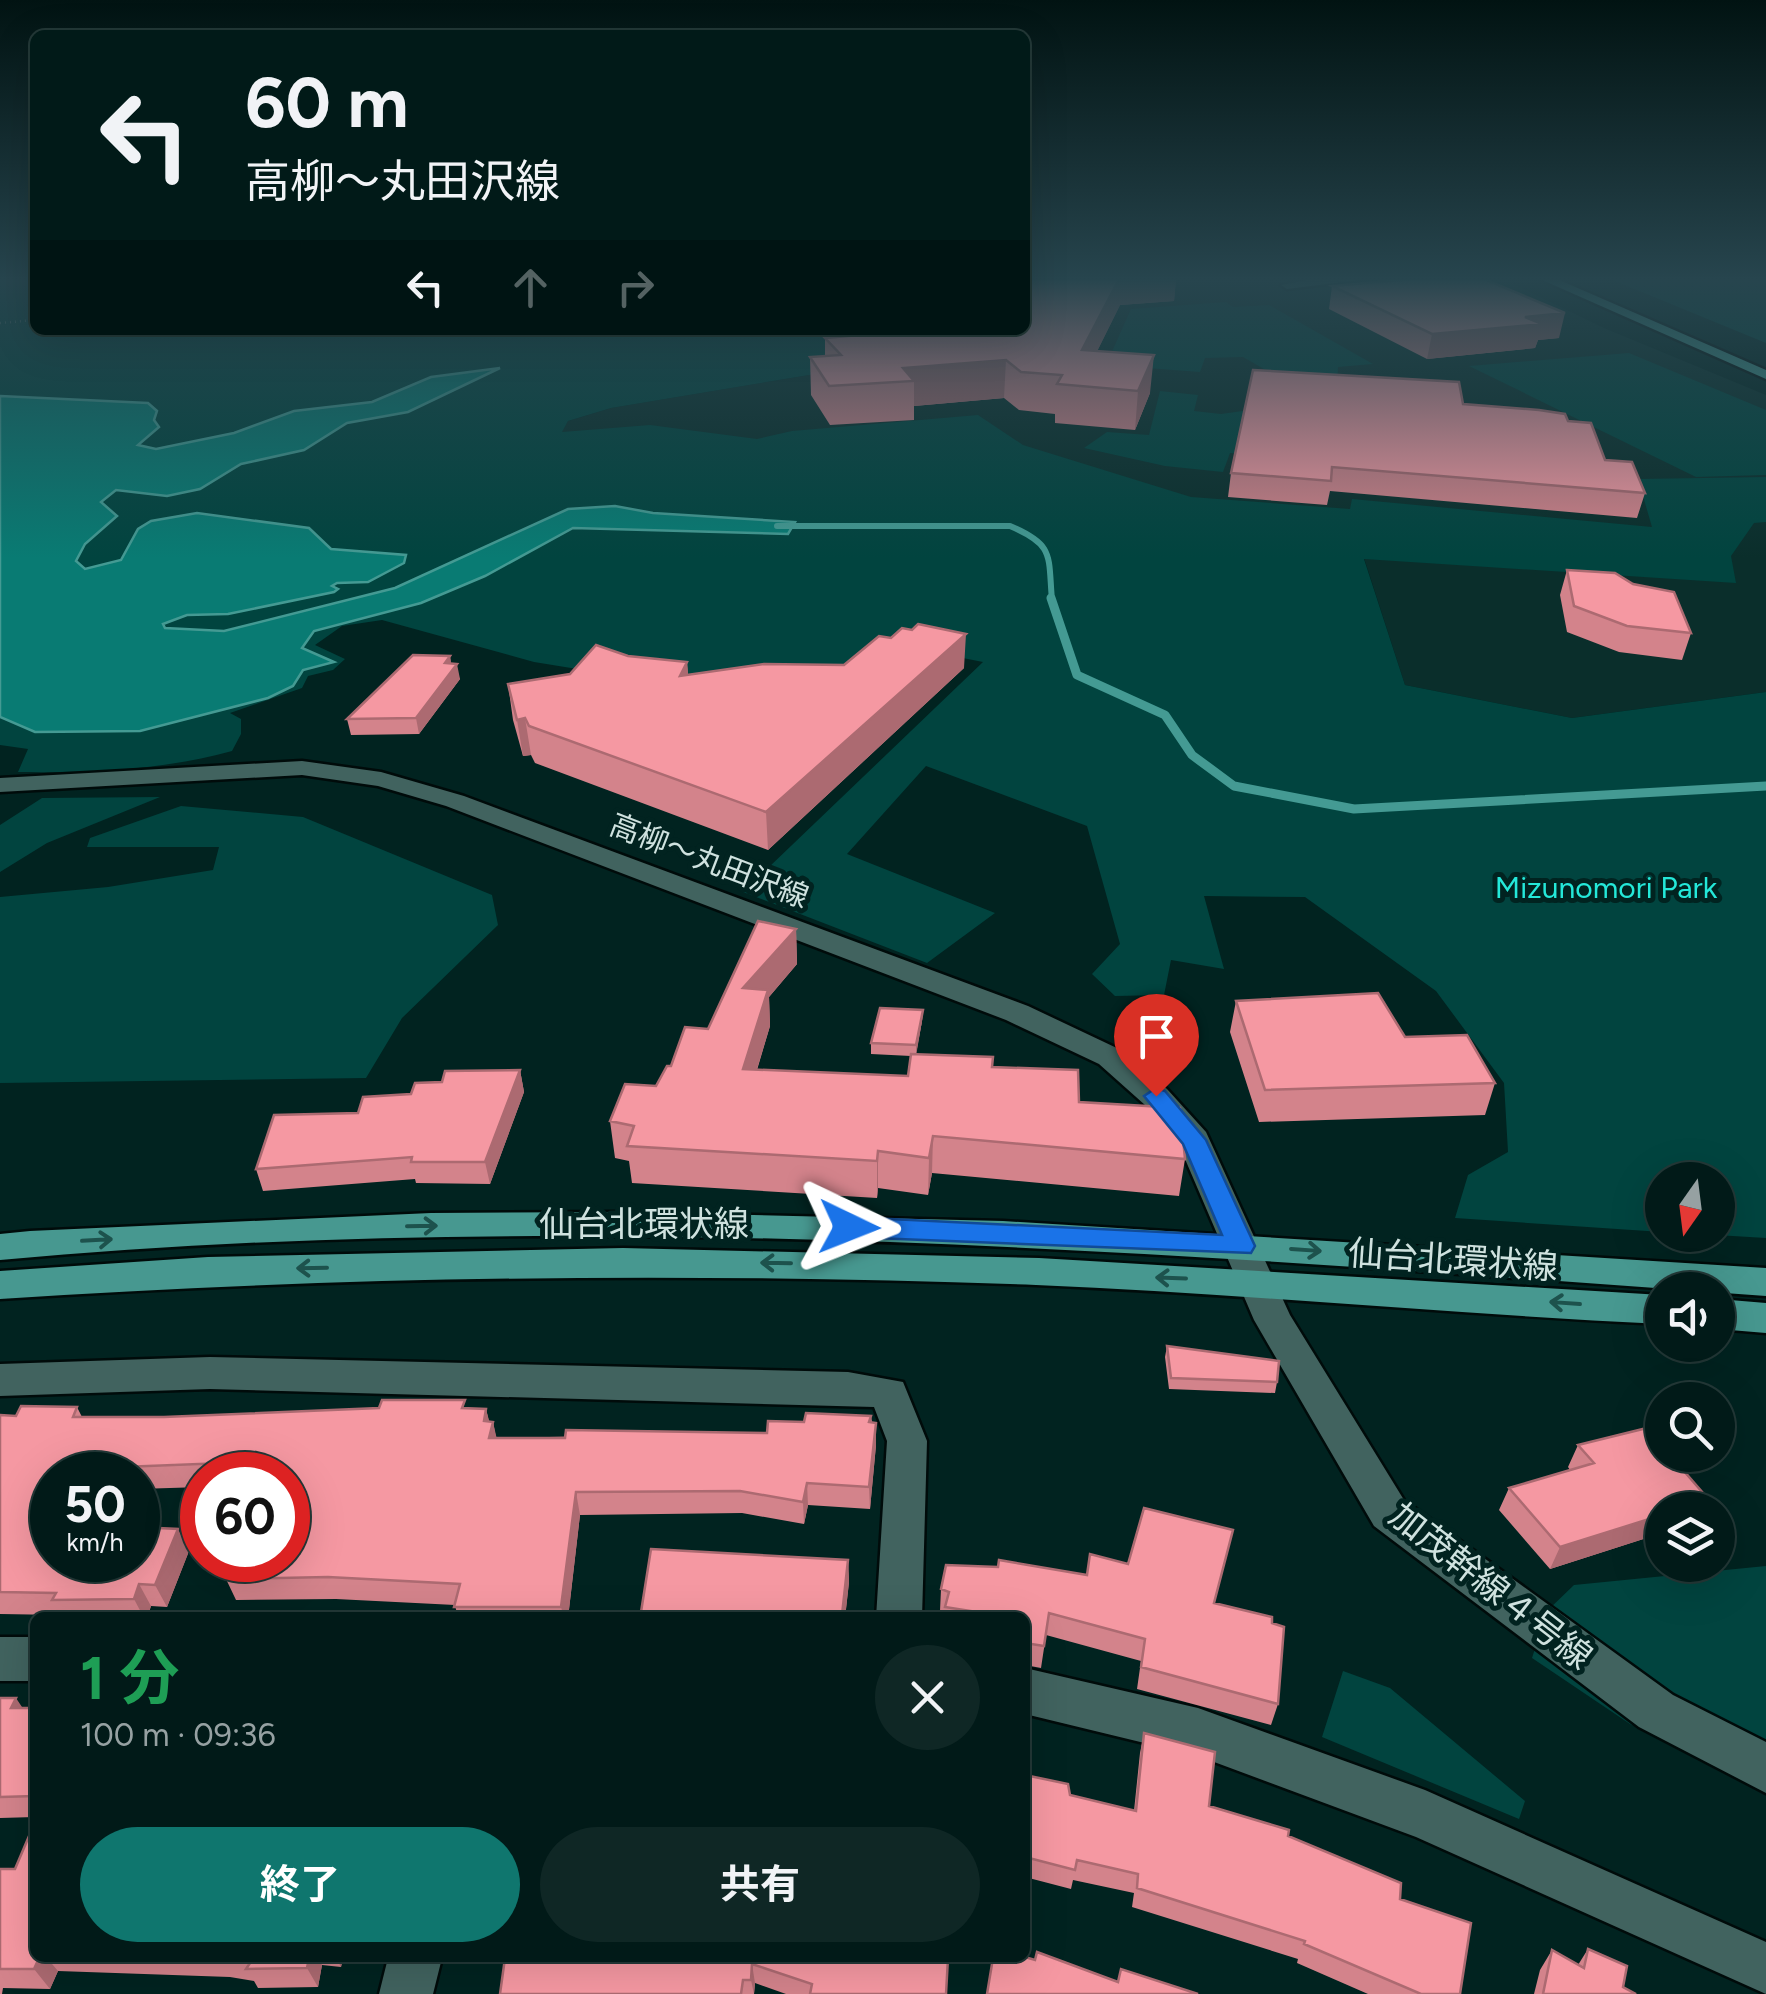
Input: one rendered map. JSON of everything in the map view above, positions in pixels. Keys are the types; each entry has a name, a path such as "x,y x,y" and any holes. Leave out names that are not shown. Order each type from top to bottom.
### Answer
{"main road":[{"name":"仙台北環状線","path":"0,1246 337,1228 692,1223 883,1228 1645,1308"},
{"name":"仙台北環状線","path":"0,1285 276,1269 618,1261 1250,1264 1766,1282"},
{"path":"1735,1315 1766,1318"}],"street":[{"name":"高柳～丸田沢線","path":"0,785 302,768 382,779 510,822 1017,1013 1110,1057 1156,1096 1194,1140 1250,1264"},
{"name":"加茂幹線４号線","path":"1250,1264 1273,1320 1389,1513 1656,1712 1766,1768"},
{"path":"0,1380 210,1373 848,1388 889,1393 907,1441 899,1612"},
{"path":"0,1659 30,1659"},
{"path":"1030,1692 1198,1732 1425,1815 1766,1970"},
{"path":"406,1994 414,1962"}],"shaded area":[{"path":"492,372 408,412 347,423 304,450 241,464 200,489 167,496 116,490 101,502 117,516 85,544 76,561 85,569 121,560 138,529 151,521 197,513 309,528 331,549 406,555 404,563 368,582 337,583 332,586 338,589 334,592 228,614 187,615 163,624 165,628 224,631 395,588 568,509 615,506 653,513 795,522 788,534 573,528 485,576 421,603 314,631 302,648 334,662 303,670 293,686 268,698 140,731 35,732 0,717 0,396 148,403 157,411 154,420 159,427 138,445 156,449 234,433 294,411 372,402 431,377"},
{"path":"1711,372 1766,395 1766,692 1572,718 1405,685 1364,558 561,432 568,421 611,408 809,375"}],"green space":[{"name":"Mizunomori Park","path":"0,372 839,372 611,408 568,421 562,432 650,425 757,439 792,431 978,415 1023,445 1191,497 1350,509 1352,499 1652,527 1638,479 1766,477 1766,522 1754,523 1731,556 1736,583 1364,559 1405,685 1572,718 1766,692 1766,1238 1735,1236 1735,1162 1645,1162 1645,1231 1455,1218 1468,1175 1508,1152 1504,1083 1436,991 1305,897 1204,896 1224,969 1171,960 1164,995 1115,996 1092,974 1120,944 1087,826 926,766 847,854 995,913 927,963 743,892 983,662 902,646 828,693 719,692 534,662 382,620 342,626 315,645 345,659 333,670 308,676 302,688 230,713 241,719 241,734 232,751 126,769 18,772 28,749 0,745"},
{"path":"1278,372 1338,372 1337,385"},
{"path":"1481,372 1675,372 1766,410 1766,475 1696,477"},
{"path":"1160,391 1198,395 1194,411 1221,414 1271,407 1271,456 1230,453 1223,472 1165,466 1084,448 1107,432 1149,435"},
{"path":"160,797 47,843 0,872 0,825 42,798"},
{"path":"181,806 303,817 492,895 498,925 402,1018 366,1078 0,1083 0,897 108,887 213,870 219,847 87,847 90,838"},
{"path":"1766,1566 1766,1784 1630,1724 1532,1658 1547,1611 1574,1585 1645,1578 1645,1582 1735,1582 1735,1569"},
{"path":"1343,1671 1390,1688 1525,1801 1519,1819 1322,1737"}],"building":[{"path":"820,372 906,372 914,381 829,386"},
{"path":"1022,372 1146,372 1138,391 1057,384 1062,375"},
{"path":"1253,372 1288,372 1459,382 1463,404 1565,414 1568,421 1591,423 1605,460 1632,462 1645,493 1332,467 1331,481 1231,473"},
{"path":"1567,570 1615,573 1633,584 1674,592 1691,633 1627,626 1574,606"},
{"path":"918,624 966,634 766,812 529,726 525,718 517,720 508,684 570,674 596,645 628,656 687,662 680,676 764,664 844,665 879,636 891,638 902,628 912,630"},
{"path":"413,655 450,656 445,663 457,664 416,718 347,719"},
{"path":"758,921 796,929 743,988 768,990 743,1069 908,1076 911,1054 993,1057 992,1067 1078,1070 1079,1102 1180,1108 1185,1159 933,1136 929,1158 878,1151 877,1161 627,1146 634,1126 610,1121 625,1084 656,1086 667,1066 671,1066 685,1027 708,1029"},
{"path":"1378,993 1405,1037 1467,1035 1495,1083 1265,1090 1236,1001"},
{"path":"880,1008 923,1010 916,1045 871,1043"},
{"path":"520,1070 485,1162 411,1162 412,1157 256,1169 274,1115 358,1113 363,1097 411,1094 415,1083 442,1082 445,1071"},
{"path":"1167,1346 1279,1361 1277,1382 1171,1378"},
{"path":"382,1400 465,1400 462,1408 486,1409 484,1421 493,1422 489,1438 565,1438 566,1430 767,1433 768,1421 804,1422 806,1413 871,1416 869,1422 876,1423 869,1487 807,1483 803,1502 740,1491 576,1492 561,1607 454,1607 460,1584 310,1577 310,1452 180,1452 180,1465 160,1466 160,1452 30,1452 30,1582 156,1582 139,1584 134,1599 52,1600 56,1593 0,1592 0,1415 16,1416 21,1406 77,1407 73,1417 379,1408"},
{"path":"1645,1428 1645,1472 1685,1472 1702,1492 1645,1492 1645,1520 1560,1547 1509,1488 1594,1463 1578,1445"},
{"path":"1144,1508 1233,1530 1214,1603 1272,1617 1272,1623 1284,1627 1278,1704 1141,1667 1145,1639 1049,1613 1044,1646 1030,1644 1030,1612 977,1612 945,1607 949,1592 941,1589 946,1565 998,1567 999,1560 1087,1575 1090,1554 1128,1564"},
{"path":"160,1528 178,1529 160,1573"},
{"path":"651,1549 848,1560 842,1612 641,1612"},
{"path":"0,1698 16,1698 11,1708 30,1708 30,1796 0,1797"},
{"path":"1144,1733 1215,1752 1209,1806 1289,1830 1288,1836 1401,1883 1400,1899 1471,1923 1460,1994 1421,1994 1304,1944 1305,1941 1137,1888 1138,1874 1077,1860 1075,1870 1030,1858 1030,1776 1068,1784 1070,1795 1136,1811"},
{"path":"30,1834 30,1962 37,1962 34,1969 0,1969 0,1869 15,1869"},
{"path":"1588,1949 1627,1966 1623,1987 1636,1994 1543,1994 1552,1950 1584,1968"},
{"path":"1037,1952 1118,1982 1121,1969 1198,1994 987,1994 992,1962 1035,1960"},
{"path":"241,1962 308,1962 307,1968 246,1969 250,1963"},
{"path":"504,1962 948,1962 946,1994 810,1994 812,1984 752,1964 751,1980 743,1980 741,1994 500,1994"}],"waterway":[{"path":"777,526 1010,526 1035,539 1046,553 1052,600"},
{"path":"1051,598 1077,675 1165,715 1192,755 1234,786 1354,809 1766,786"}],"route":[{"path":"849,1227 1241,1246 1194,1140 1156,1096"}]}
